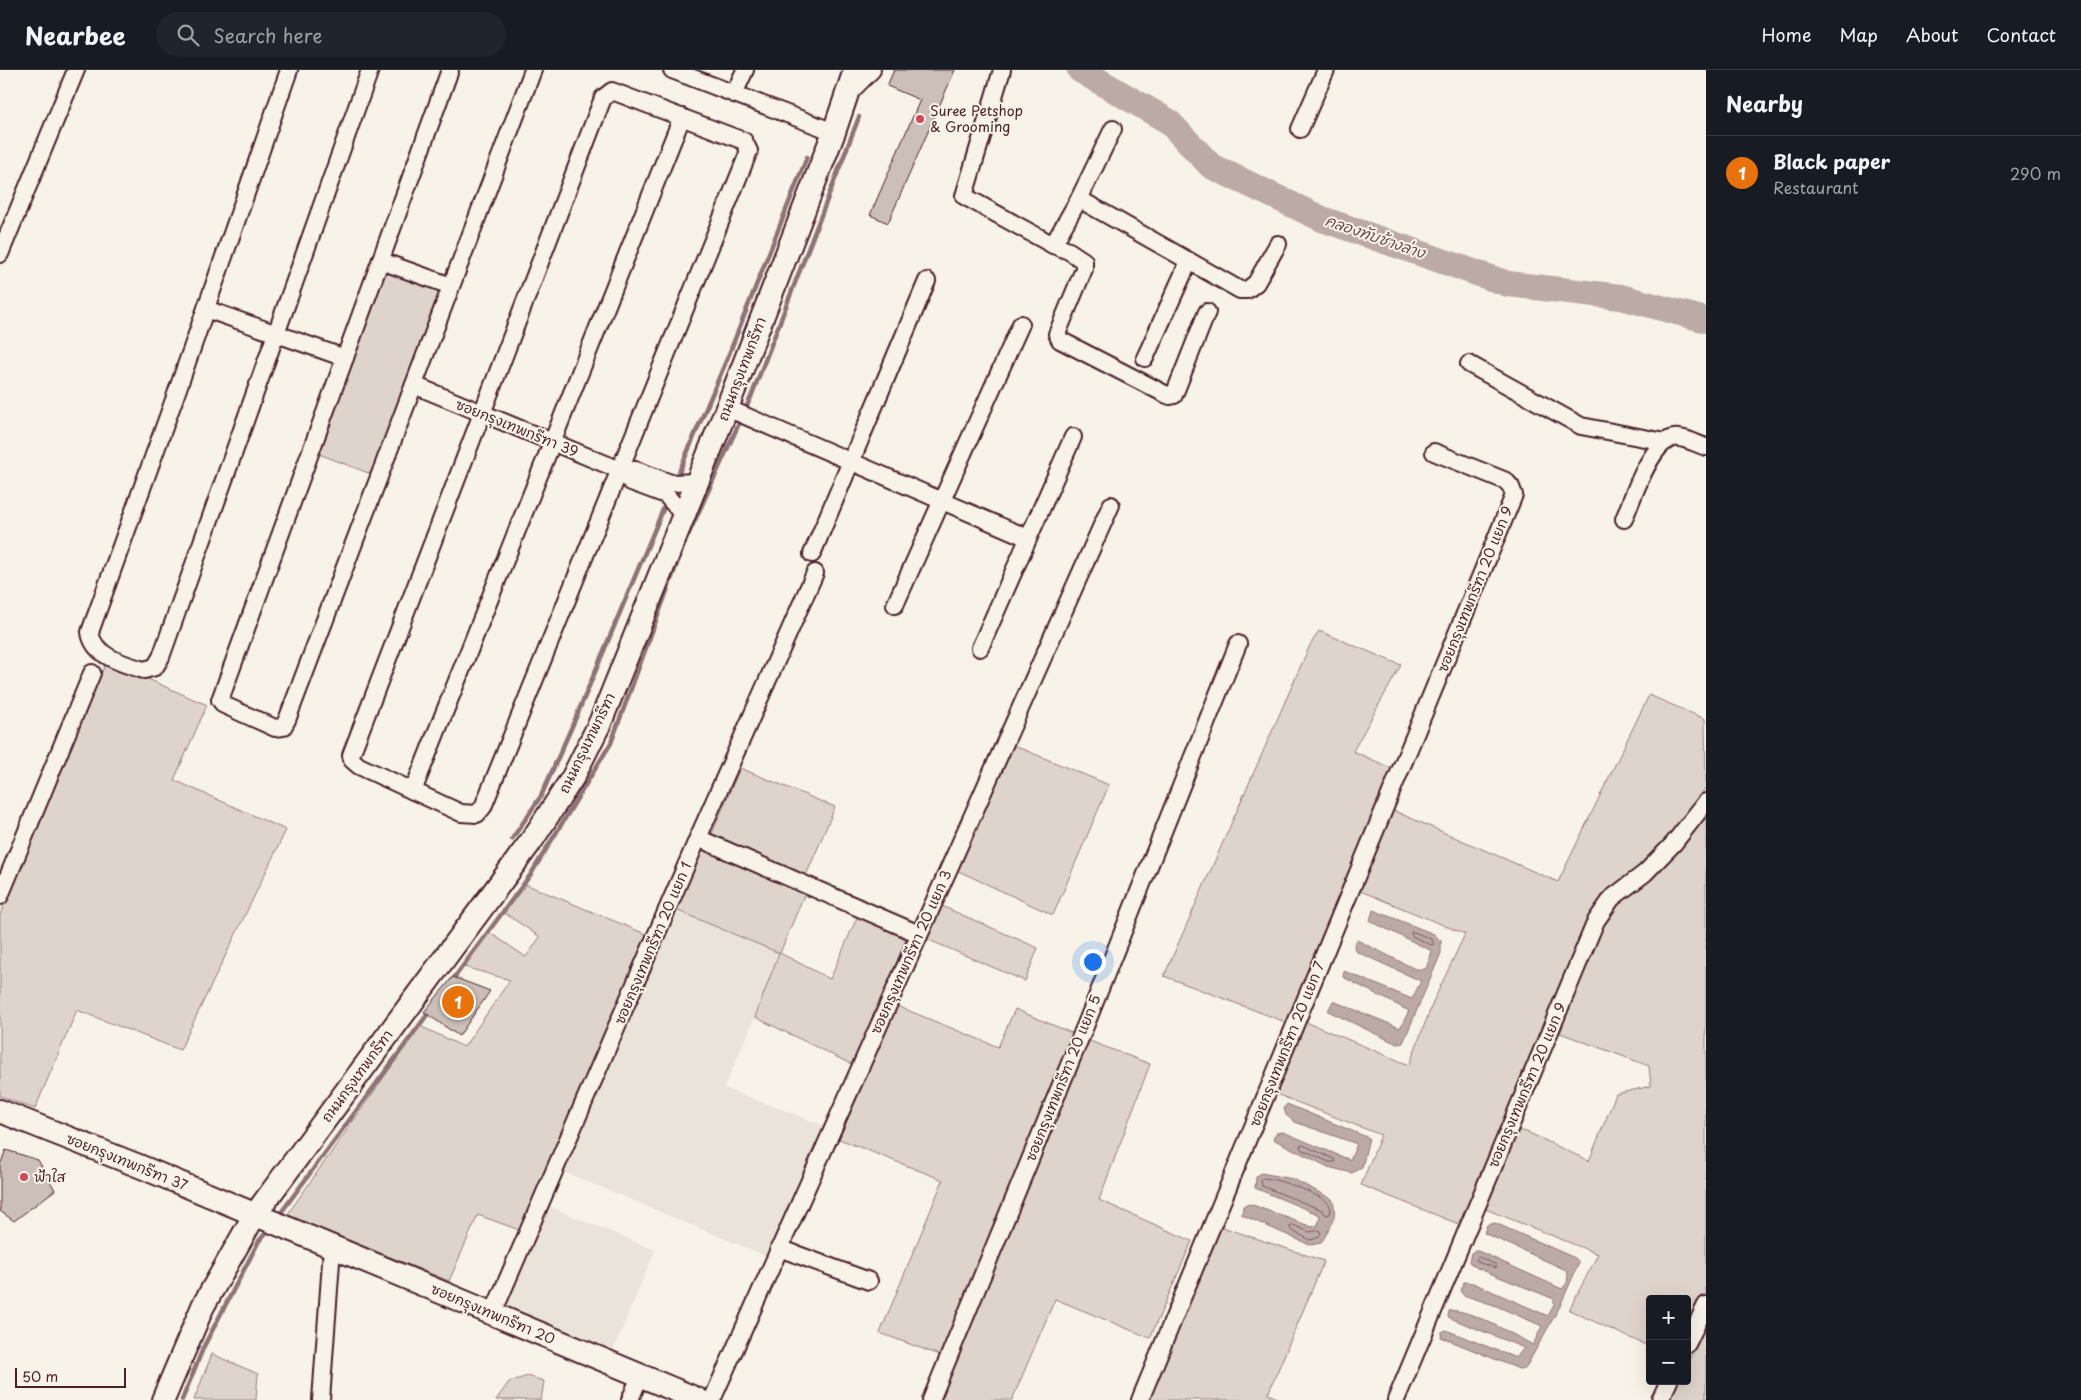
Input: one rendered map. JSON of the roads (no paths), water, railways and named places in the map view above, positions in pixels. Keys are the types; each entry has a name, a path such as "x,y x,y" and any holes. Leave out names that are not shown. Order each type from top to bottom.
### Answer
{"main road":[{"name":"ถนนกรุงเทพกรีฑา","path":"163,1400 203,1306 269,1222 555,807 600,723 698,482 732,410 855,70"},
{"name":"ซอยกรุงเทพกรีฑา 37","path":"0,1110 139,1166 269,1222"},
{"name":"ซอยกรุงเทพกรีฑา 20","path":"269,1222 699,1400"}],"street":[{"path":"0,254 76,70"},
{"path":"289,70 206,309 90,632 92,642 97,650 130,666 144,670 155,667 161,657 370,70"},
{"path":"450,70 220,700 224,705 275,728 282,727 287,720 533,70"},
{"path":"672,70 834,132"},
{"path":"734,94 745,70"},
{"path":"846,96 872,70"},
{"path":"1002,70 964,196 1052,245 1069,251 1084,261 1084,269 1057,334 1060,340 1170,396 1174,395 1207,312"},
{"path":"1300,129 1326,70"},
{"path":"619,92 744,141 749,151 478,814 462,813 359,766 352,760 351,755 482,414 606,93 619,92"},
{"path":"413,791 682,117"},
{"path":"1052,245 1080,199 1113,128"},
{"path":"1080,199 1240,290 1247,290 1256,283 1278,244"},
{"path":"381,261 451,286"},
{"path":"1145,358 1189,261"},
{"path":"812,554 927,280"},
{"path":"206,309 345,358"},
{"path":"895,605 1022,324"},
{"path":"1469,364 1582,426 1665,442"},
{"name":"ซอยกรุงเทพกรีฑา 39","path":"414,385 620,470 636,470 671,483 698,482"},
{"path":"732,410 1028,538"},
{"path":"980,648 1073,437"},
{"path":"1624,519 1649,461 1665,442 1673,438 1706,447"},
{"name":"ซอยกรุงเทพกรีฑา 20 แยก 9","path":"1434,452 1506,481 1512,487 1514,495 1434,687"},
{"name":"ซอยกรุงเทพกรีฑา 39","path":"620,470 632,482 666,495 684,516"},
{"name":"ซอยกรุงเทพกรีฑา 20 แยก 3","path":"712,1400 1111,505"},
{"name":"ซอยกรุงเทพกรีฑา 20 แยก 1","path":"493,1314 698,838 815,573"},
{"name":"ซอยกรุงเทพกรีฑา 20 แยก 5","path":"931,1400 1086,1024 1238,644"},
{"path":"0,896 92,673"},
{"name":"ซอยกรุงเทพกรีฑา 20 แยก 7","path":"1140,1400 1434,687"},
{"name":"ซอยกรุงเทพกรีฑา 20 แยก 9","path":"1396,1400 1596,921 1612,898 1657,861 1706,802"},
{"path":"698,838 919,934"},
{"path":"322,1400 332,1248"},
{"path":"780,1248 869,1281"},
{"path":"1689,1340 1706,1305"},
{"path":"630,1400 640,1376"},
{"path":"1660,1400 1667,1385"}],"water":[{"path":"1373,910 1434,934 1441,941 1441,953 1403,1043 1397,1044 1328,1011 1333,1001 1400,1028 1409,1011 1343,977 1344,971 1412,999 1421,981 1355,951 1354,944 1357,940 1415,969 1426,969 1432,951 1370,921"},
{"path":"1287,1104 1369,1138 1362,1167 1352,1173 1328,1167 1273,1139 1276,1133 1283,1132 1350,1160 1357,1144 1295,1122 1286,1115 1284,1108"},
{"path":"1261,1173 1293,1179 1332,1199 1335,1211 1334,1216 1321,1243 1310,1245 1242,1215 1243,1206 1250,1204 1312,1227 1318,1225 1320,1215 1255,1188 1256,1177"},
{"path":"1495,1223 1575,1258 1579,1263 1560,1306 1525,1369 1519,1369 1441,1337 1442,1332 1446,1330 1516,1358 1524,1348 1448,1317 1449,1311 1467,1313 1533,1345 1542,1326 1494,1305 1463,1295 1460,1290 1464,1282 1473,1283 1548,1316 1554,1305 1554,1299 1477,1268 1469,1262 1471,1253 1476,1250 1562,1289 1567,1283 1568,1274 1564,1269 1484,1233 1487,1225"}],"waterway":[{"name":"คลองทับช้างล่าง","path":"1080,70 1168,121 1211,166 1322,219 1508,284 1621,297 1706,320"},
{"path":"451,982 531,874 611,743 685,542 751,397 859,117"},
{"path":"676,479 727,359 807,157"},
{"path":"512,839 541,796 667,500"},
{"path":"277,1218 430,1011"},
{"path":"182,1400 204,1346 259,1241 270,1228"}],"place":[{"name":"Suree Petshop & Grooming","path":"920,119"},
{"name":"Black paper","path":"458,1002"},
{"name":"ฟ้าใส","path":"24,1177"}]}
